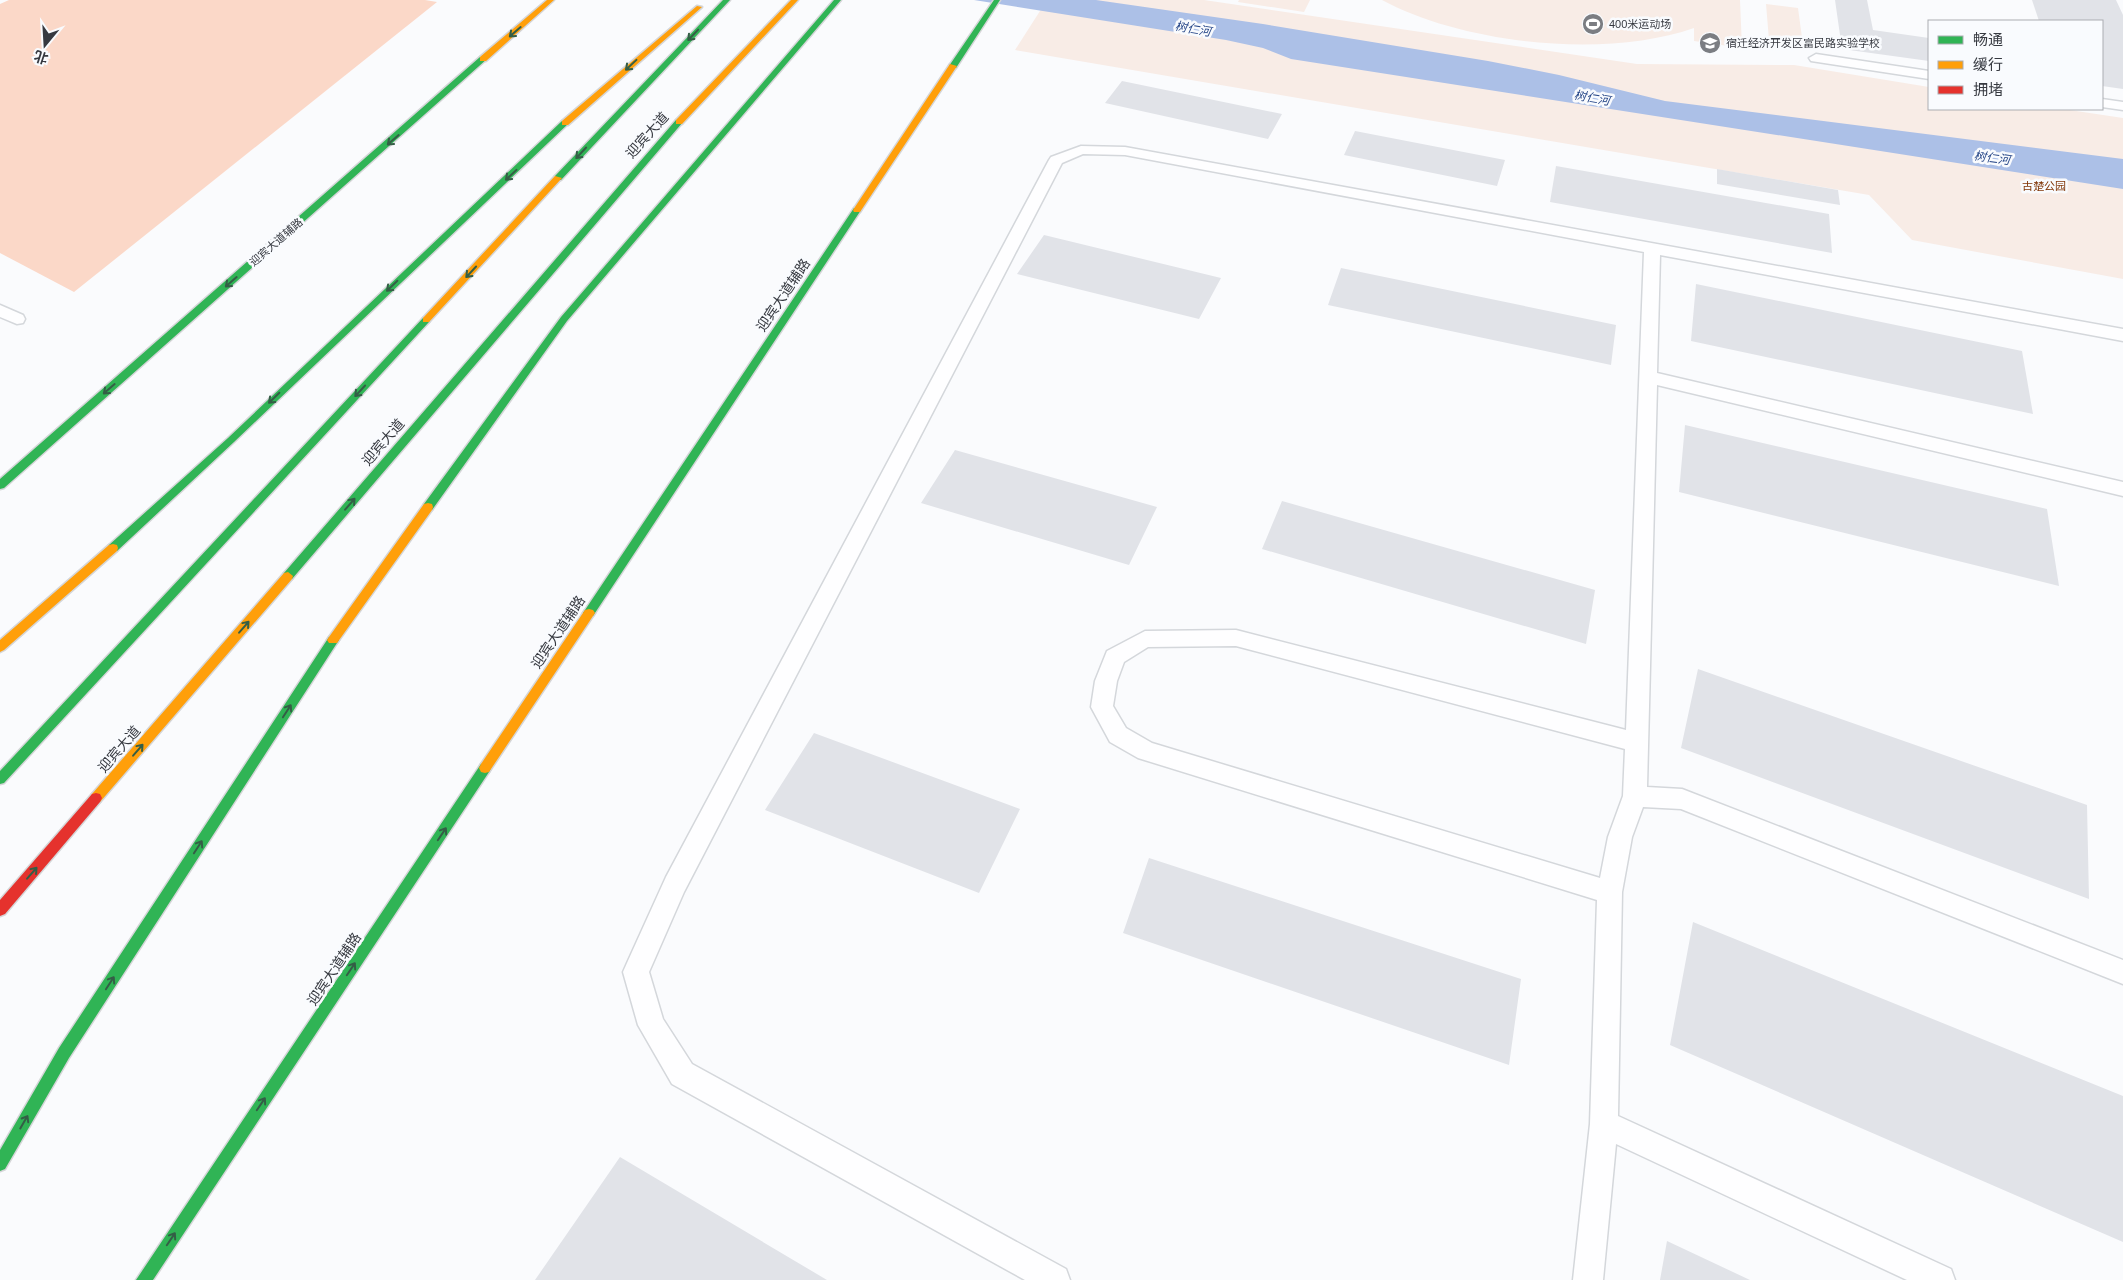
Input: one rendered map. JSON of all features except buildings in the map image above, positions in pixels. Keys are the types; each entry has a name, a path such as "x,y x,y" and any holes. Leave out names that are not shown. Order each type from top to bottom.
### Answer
{"main road":[{"name":"迎宾大道辅路","path":"0,485 551,0"},
{"path":"0,648 165,502 450,231 637,59 708,0"},
{"path":"0,779 608,124 727,0"},
{"name":"迎宾大道","path":"0,910 666,136 795,0"},
{"path":"0,1164 64,1053 348,616 564,319 838,0"},
{"name":"迎宾大道辅路","path":"144,1280 997,0"}],"lane":[{"path":"1816,58 1928,76"},
{"path":"2103,103 2123,106"},
{"path":"1055,1280 682,1074 651,1025 636,972 675,885 1056,160 1081,150 1125,151 2123,335"},
{"path":"1588,1280 1604,1124 1610,892 1620,837 1635,796 1652,248"},
{"path":"0,310 17,319"},
{"path":"1648,377 2123,489"},
{"path":"1610,892 1146,751 1118,735 1102,707 1106,681 1115,657 1145,639 1236,638 1637,742"},
{"path":"1635,796 1682,799 2123,972"},
{"path":"1604,1124 1940,1280"}],"green space":[{"name":"古楚公园","path":"1047,0 1204,0 1637,64 1794,65 1928,87 1928,110 2070,110 2123,118 2123,279 1912,240 1869,195 1015,50"},
{"path":"1239,0 1310,0 1304,12 1238,2"},
{"name":"400米运动场","path":"1382,0 1740,0 1742,48 1694,41 1694,28 1659,38 1620,43 1535,42 1493,36 1453,27 1415,15"},
{"path":"1766,4 1798,8 1803,45 1769,40"}],"shaded area":[{"path":"9,0 425,0 437,2 74,292 0,253 0,4"}],"water":[{"name":"树仁河","path":"974,0 1096,0 1263,24 1488,61 1559,75 1665,101 2123,159 2123,189 1291,59 1263,48 1226,40"}],"traffic: fast":[{"path":"558,178 727,0"},
{"path":"428,507 564,319 838,0"},
{"path":"953,66 997,0"},
{"path":"0,485 483,59"},
{"path":"288,576 679,122"},
{"path":"113,548 231,440 565,123"},
{"path":"589,613 857,210"},
{"path":"0,779 426,320"},
{"path":"0,1164 64,1053 333,640"},
{"path":"144,1280 485,768"}],"traffic: slow":[{"path":"483,59 551,0"},
{"path":"679,122 795,0"},
{"path":"565,123 699,7"},
{"path":"857,210 953,66"},
{"path":"426,320 558,178"},
{"path":"333,640 428,507"},
{"path":"0,647 113,548"},
{"path":"96,798 288,576"},
{"path":"485,768 589,613"}],"traffic: jam":[{"path":"0,910 96,798"}],"place":[{"name":"400米运动场","path":"1593,24"},
{"name":"宿迁经济开发区富民路实验学校","path":"1710,43"}]}
